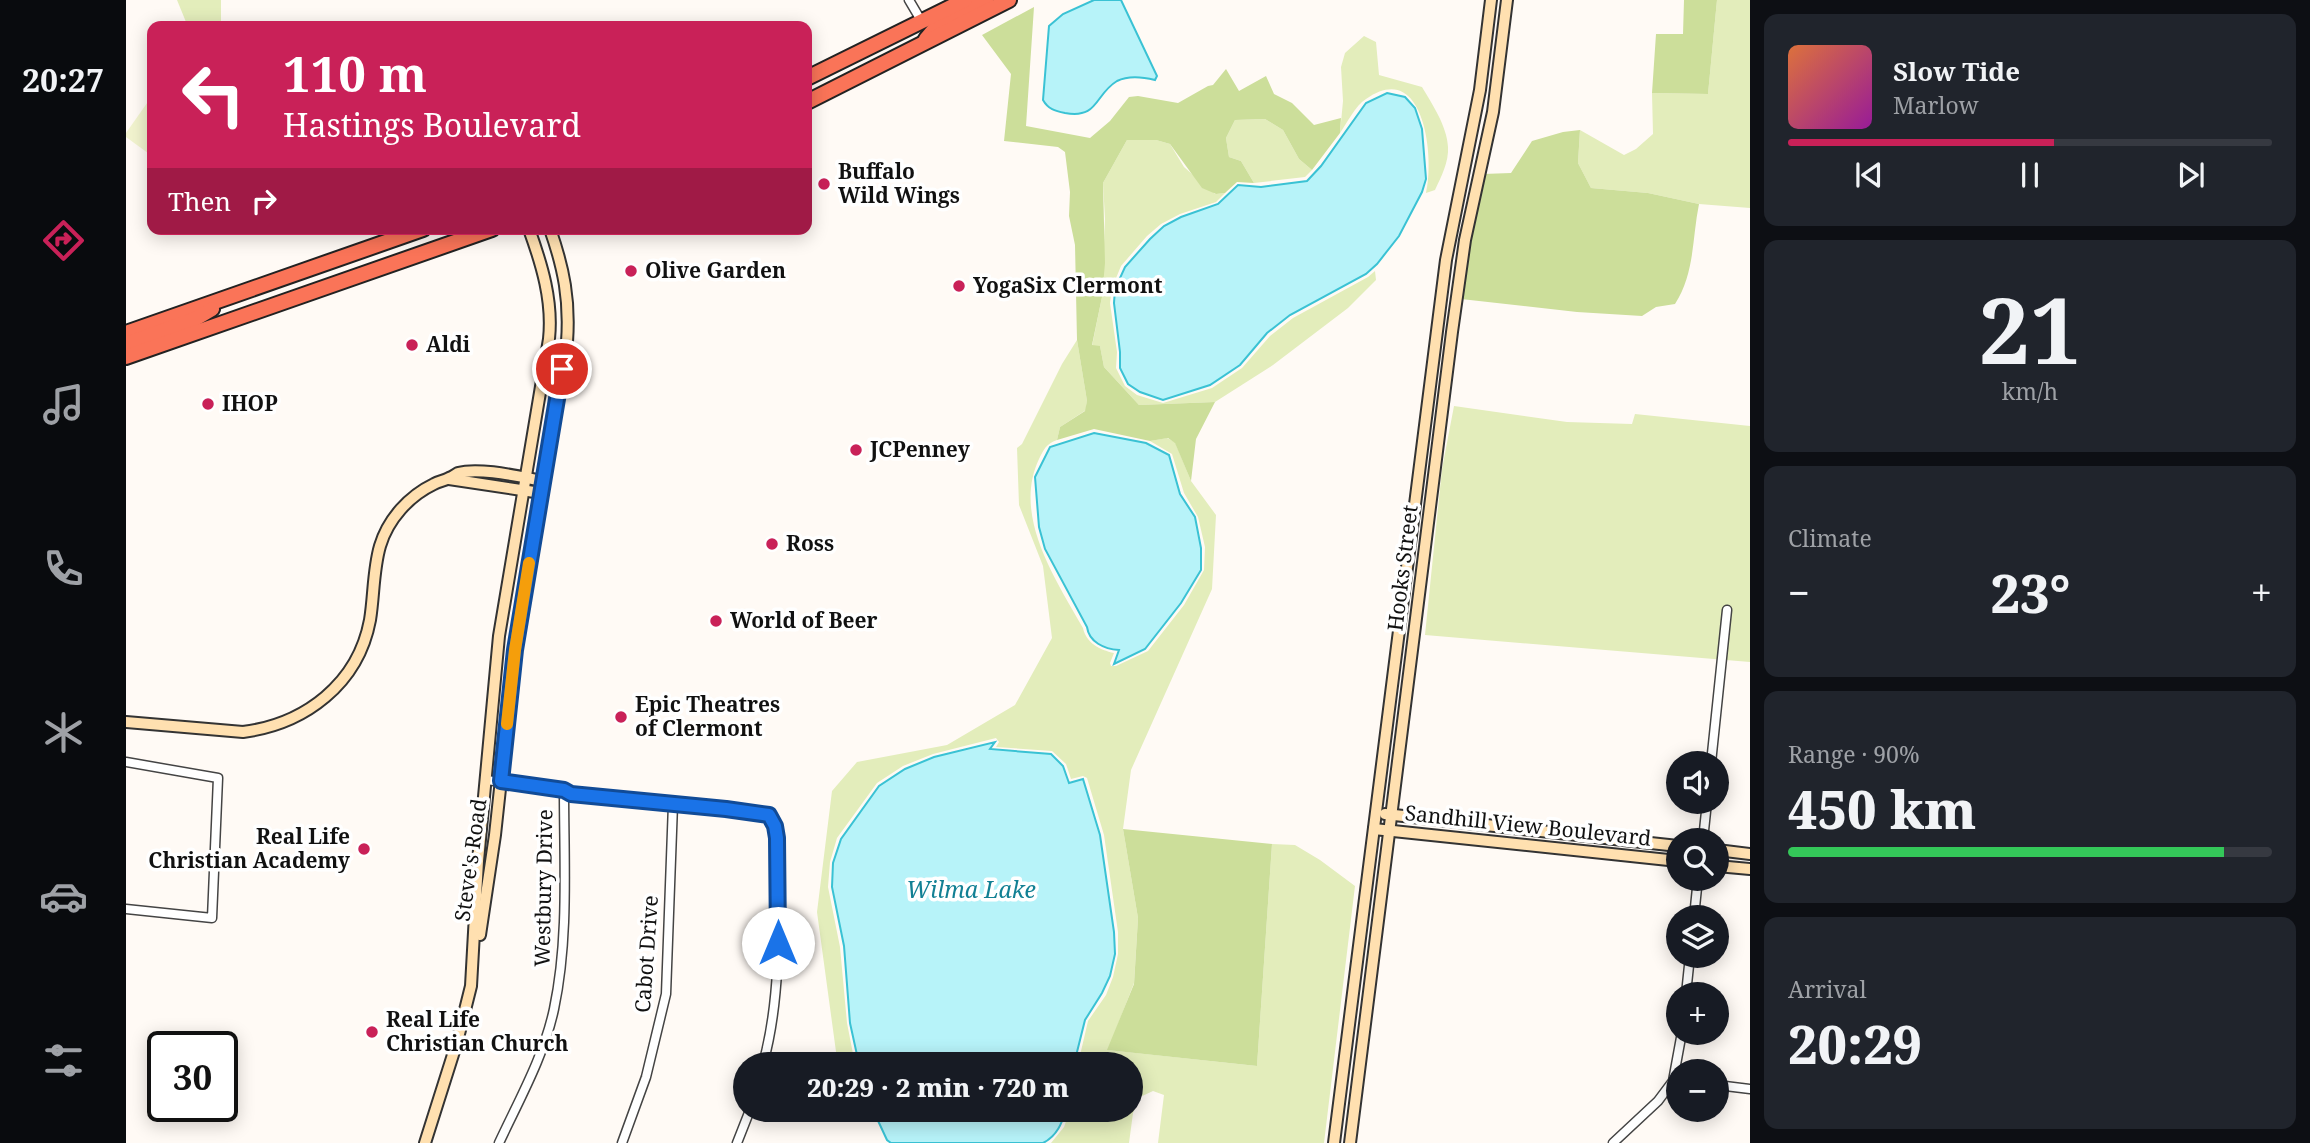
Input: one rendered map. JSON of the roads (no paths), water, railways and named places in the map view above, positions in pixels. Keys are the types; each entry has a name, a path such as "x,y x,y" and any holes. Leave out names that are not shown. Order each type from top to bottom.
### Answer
{"highway":[{"path":"812,76 965,0"},
{"path":"924,43 937,26 986,0"},
{"path":"812,99 1009,0"},
{"path":"812,90 904,43 922,22"},
{"path":"126,333 406,235"},
{"path":"126,357 475,235"},
{"path":"126,344 195,319 240,292"}],"street":[{"path":"909,0 922,22"},
{"name":"Hooks Street","path":"1334,1143 1446,260 1480,90 1491,0"},
{"name":"Hooks Street","path":"1350,1143 1465,240 1493,112 1507,0"},
{"name":"Steve's Road","path":"425,1143 457,1042 471,986 478,861 499,636 550,322 547,289 531,235"},
{"name":"Steve's Road","path":"474,958 489,874 515,650 569,321 566,282 552,235"},
{"path":"126,722 243,732 294,719 318,704 345,677 360,651 370,621 380,546 390,525 414,496 458,473 473,472 543,481"},
{"path":"449,479 541,493"},
{"path":"1409,549 1425,551"},
{"path":"1712,751 1727,610"},
{"path":"126,762 218,778 212,918 126,909"},
{"path":"486,780 564,790 571,794 769,815 777,838 778,943 774,1001 765,1052"},
{"name":"Westbury Drive","path":"499,1143 532,1072 554,1012 562,958 564,790"},
{"name":"Cabot Drive","path":"621,1143 646,1077 666,994 673,804"},
{"name":"Sandhill View Boulevard","path":"1376,813 1666,845"},
{"name":"Sandhill View Boulevard","path":"1374,829 1666,860"},
{"path":"1557,848 1558,833"},
{"path":"1729,851 1750,854"},
{"path":"1729,867 1750,869"},
{"path":"1729,1086 1750,1089"},
{"path":"1613,1143 1666,1092"},
{"path":"1340,1097 1355,1098"},
{"path":"737,1143 745,1122"}],"water":[{"path":"1094,0 1121,0 1157,76 1155,80 1136,77 1117,81 1084,113 1055,110 1043,100 1049,26 1063,14"},
{"path":"1387,93 1405,97 1415,108 1422,129 1426,179 1399,236 1377,264 1366,274 1290,315 1267,333 1240,365 1210,385 1163,400 1140,392 1128,384 1120,368 1114,303 1115,289 1125,267 1164,226 1218,204 1238,185 1261,187 1307,181 1321,166 1366,103"},
{"path":"1094,433 1146,443 1169,455 1180,494 1195,517 1201,548 1201,570 1181,603 1145,649 1114,664 1119,650 1103,646 1091,637 1045,549 1039,527 1035,477 1050,447"},
{"name":"Wilma Lake","path":"995,742 990,749 1051,754 1063,766 1069,783 1083,779 1100,835 1115,954 1110,976 1085,1020 1077,1052 856,1052 850,1023 844,946 832,887 833,863 841,839 879,786 905,769 934,757"},
{"path":"879,1122 1062,1122 1055,1133 1043,1143 891,1143"}],"place":[{"name":"Buffalo Wild Wings","path":"824,184"},
{"name":"Olive Garden","path":"631,271"},
{"name":"YogaSix Clermont","path":"959,286"},
{"name":"Aldi","path":"412,345"},
{"name":"IHOP","path":"208,404"},
{"name":"JCPenney","path":"856,450"},
{"name":"Ross","path":"772,544"},
{"name":"World of Beer","path":"716,621"},
{"name":"Epic Theatres of Clermont","path":"621,717"},
{"name":"Real Life Christian Academy","path":"364,849"},
{"name":"Real Life Christian Church","path":"372,1032"}]}
